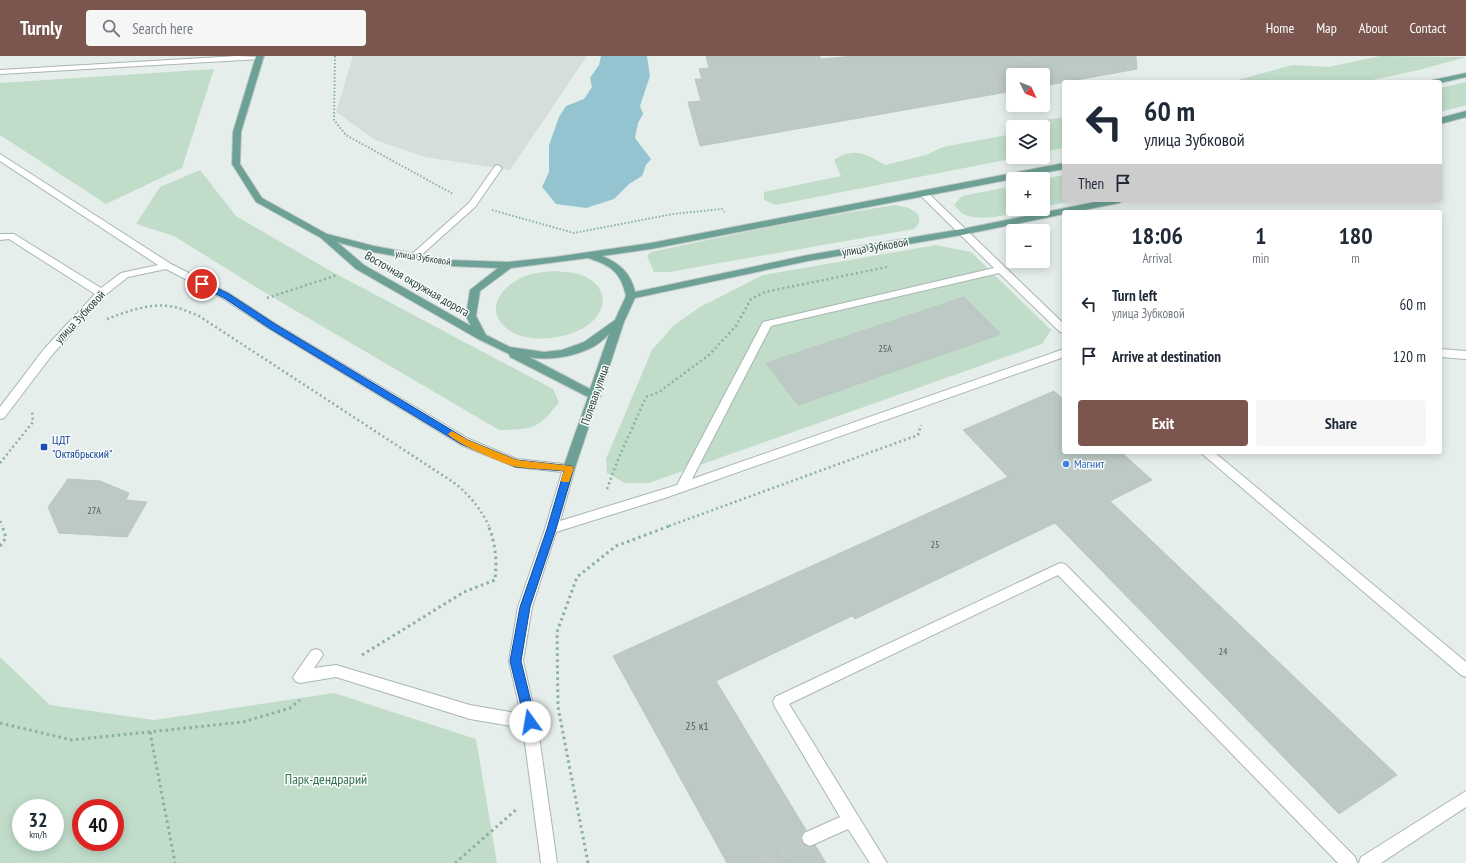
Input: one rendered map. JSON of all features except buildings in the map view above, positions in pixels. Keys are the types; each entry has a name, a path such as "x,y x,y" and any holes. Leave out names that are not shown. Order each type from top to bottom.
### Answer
{"main road":[{"name":"улица Зубковой","path":"260,56 237,132 236,164 259,200 324,236 373,249 449,263 508,265 651,246 1062,166"},
{"path":"1442,81 1466,75"},
{"path":"1442,120 1466,114"},
{"name":"улица Зубковой","path":"1070,210 1109,202"},
{"name":"улица Зубковой","path":"588,255 607,261 622,271 631,296 808,258 962,232 1062,212"},
{"name":"Восточная окружная дорога","path":"324,236 360,267 482,337"},
{"path":"508,265 475,290 471,316 482,337 595,396"},
{"path":"507,350 544,356 563,353 588,345 619,322 631,296"},
{"name":"Полевая улица","path":"569,468 595,396 619,322"}],"street":[{"name":"улица Зубковой","path":"0,72 260,56"},
{"path":"0,157 167,266 226,296 464,442 516,463 569,468 551,529 525,607 516,661 530,722 549,863"},
{"path":"415,256 472,205 498,168"},
{"path":"923,193 1062,328"},
{"path":"0,228 101,293"},
{"path":"0,237 11,236"},
{"name":"улица Зубковой","path":"0,414 48,352 101,293 125,275 167,266"},
{"path":"681,488 767,324 1001,268"},
{"path":"551,529 681,488 1062,353"},
{"path":"1442,353 1466,355"},
{"path":"1208,454 1466,671"},
{"path":"879,863 851,820 780,702 1060,568 1349,863"},
{"path":"316,655 300,677 336,671 470,712 530,722"},
{"path":"1367,863 1466,798"},
{"path":"810,838 851,820"}],"path":[{"path":"242,307 360,267"},
{"path":"102,322 132,310 155,306 175,307 199,316 436,470 467,494 487,520 496,545 498,564 495,580 464,592 336,671"},
{"path":"588,863 558,707 557,632 577,577 616,546 918,435 926,401"},
{"path":"0,463 33,422 31,408"},
{"path":"0,521 6,538 0,546"},
{"path":"0,723 72,740 243,722 290,708 302,699"},
{"path":"150,732 175,863"},
{"path":"455,863 539,790"}],"shaded area":[{"path":"353,56 587,56 510,170 425,157 375,140 336,112"}],"green space":[{"path":"1380,56 1466,57 1419,70 1372,80 1238,80 1292,65 1329,67"},
{"path":"214,69 182,168 106,204 0,135 0,83"},
{"path":"1466,82 1466,105 1442,111 1442,88"},
{"path":"1062,117 1062,148 1050,151 1050,120 1044,120"},
{"path":"1006,135 1006,160 776,205 764,200 764,192 841,176 834,160 848,153 866,155 886,165 926,155 943,147"},
{"path":"200,170 236,216 327,269 553,389 559,402 546,418 534,426 520,429 499,430 269,295 174,236 136,224 160,187"},
{"path":"1062,175 1062,202 1067,202 1050,206 1050,178"},
{"path":"1006,187 1006,215 979,218 970,217 963,214 954,205 962,196"},
{"path":"895,205 909,208 918,214 919,222 914,229 669,272 654,272 647,256 651,252 742,233"},
{"path":"936,245 971,252 1051,330 1042,344 649,483 625,483 607,473 606,459 652,350 674,325 700,307 763,275"},
{"path":"554,271 570,272 582,275 593,282 602,294 602,307 599,313 588,325 569,334 557,337 533,338 521,336 511,332 498,318 496,311 496,304 503,292 508,286 525,276"},
{"name":"Парк-дендрарий","path":"0,657 50,705 154,720 334,693 476,739 497,863 0,863"}],"water":[{"path":"601,56 647,56 650,76 640,106 643,114 638,123 635,138 651,159 646,165 642,176 629,184 614,199 586,208 556,204 542,187 549,172 549,145 559,117 566,106 584,99 592,87 590,78 599,65"}],"tunnel":[{"path":"762,863 810,838"}],"slow traffic":[{"path":"452,434 464,442 516,463 569,468 566,480"}],"place":[{"name":"ЦДТ \"Октябрьский\"","path":"44,447"},
{"name":"Магнит","path":"1066,464"}],"route":[{"path":"202,284 226,296 272,326 464,442 516,463 569,468 551,529 525,607 516,661 530,722"}]}
